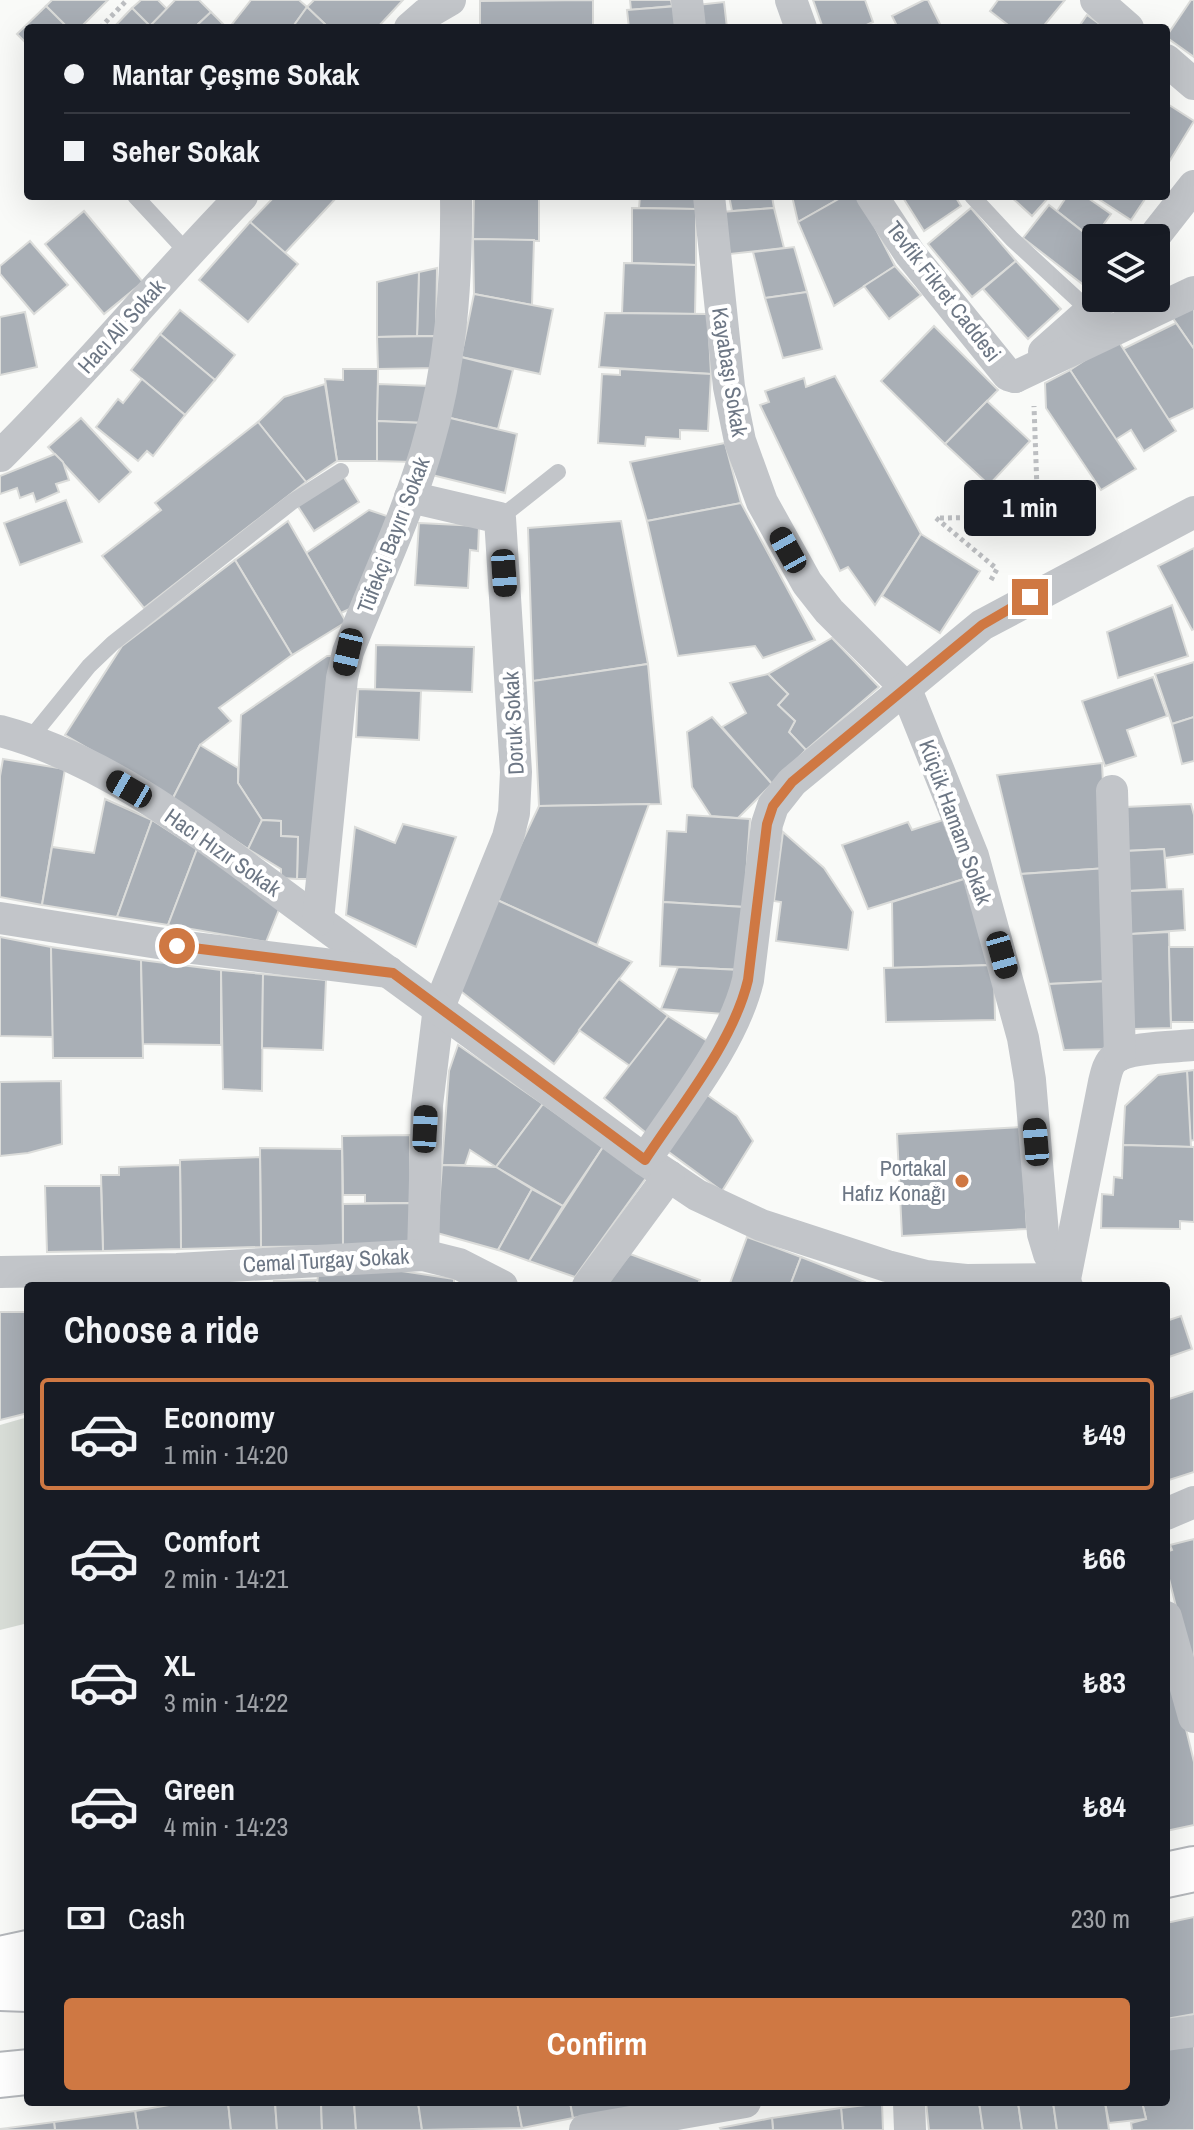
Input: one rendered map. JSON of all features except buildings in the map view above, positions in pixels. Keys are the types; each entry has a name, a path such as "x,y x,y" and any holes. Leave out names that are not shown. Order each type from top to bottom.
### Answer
{"main road":[{"path":"1170,1874 1194,1869"},
{"path":"0,1959 24,1954"},
{"path":"0,1988 24,1989"},
{"path":"0,2075 24,2072"}],"street":[{"path":"415,24 426,14 453,0 453,24"},
{"path":"687,0 690,24"},
{"path":"791,0 800,24"},
{"path":"1096,0 1123,24"},
{"path":"1170,63 1194,84"},
{"path":"1164,224 1194,186"},
{"name":"Hacı Ali Sokak","path":"0,456 238,200"},
{"name":"Tüfekçi Bayırı Sokak","path":"318,920 342,678 348,652 410,497 436,413 449,345 454,291 456,200"},
{"name":"Kayabaşı Sokak","path":"709,200 729,387 740,441 762,502 807,583 829,611 905,687"},
{"name":"Tevfik Fikret Caddesi","path":"875,200 910,254 1008,375 1024,373 1194,292"},
{"path":"1024,373 1089,312"},
{"path":"410,497 500,518"},
{"path":"590,1282 657,1168 743,1002 767,824 773,806 792,782 982,625 1194,512"},
{"name":"Doruk Sokak","path":"423,1255 427,1105 439,1007 508,837 514,813 516,772 500,518"},
{"name":"Küçük Hamam Sokak","path":"905,687 973,856 1009,980 1030,1080 1043,1234 1049,1254 1065,1282"},
{"name":"Hacı Hızır Sokak","path":"15,735 73,758 173,815 697,1195 884,1276 1033,1282"},
{"path":"1112,791 1120,1055"},
{"path":"0,918 177,946 393,973"},
{"path":"1066,1282 1106,1074 1112,1061 1120,1055 1194,1045"},
{"name":"Cemal Turgay Sokak","path":"0,1272 177,1269 423,1255 459,1264 494,1282"},
{"path":"1170,1512 1194,1502"},
{"path":"1170,1631 1194,1717"},
{"path":"1170,2034 1194,2031"},
{"path":"585,2130 722,2106"},
{"path":"909,2106 910,2130"}],"lane":[{"path":"139,200 187,252"},
{"path":"976,200 1012,239 1082,293"},
{"path":"15,735 113,643 292,502 341,471"},
{"path":"500,518 558,472"}],"path":[{"path":"104,24 127,0"},
{"path":"990,581 997,569 936,518 1038,517 1024,373"}],"shaded area":[{"path":"24,1418 24,1624 0,1630 0,1425"}],"place":[{"name":"Portakal Hafız Konağı","path":"962,1181"}],"route":[{"path":"177,946 393,973 645,1160 730,1030 743,1002 763,850 773,806 792,782 905,687 982,625 1030,597"}]}
